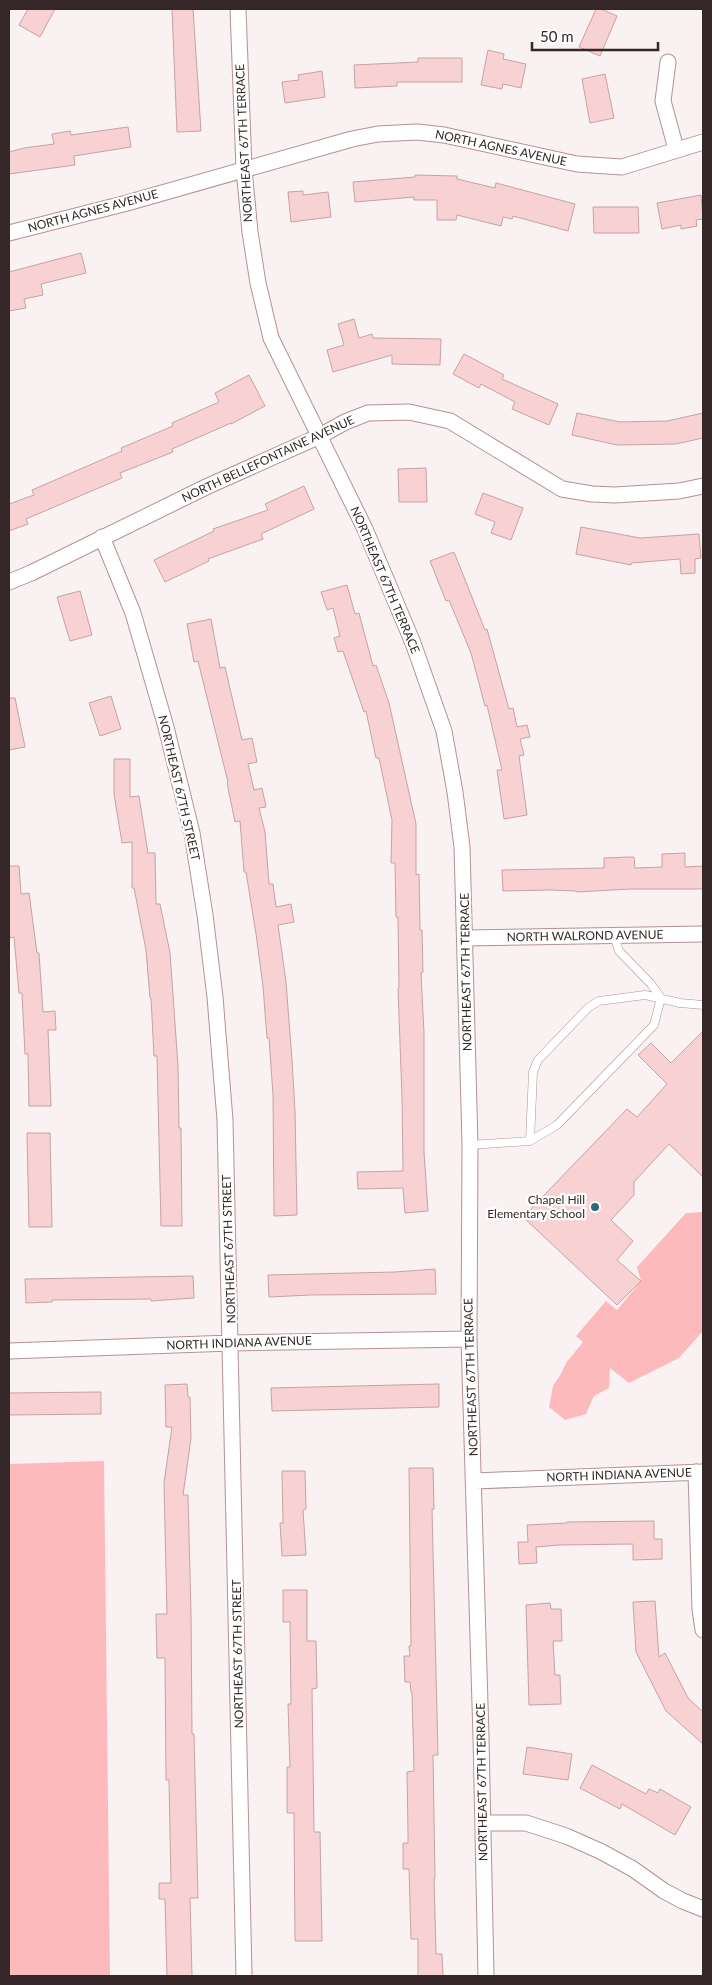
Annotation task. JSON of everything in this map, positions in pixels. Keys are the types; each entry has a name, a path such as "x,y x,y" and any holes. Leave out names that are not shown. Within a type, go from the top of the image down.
{"street":[{"name":"NORTHEAST 67TH TERRACE","path":"238,9 244,169 251,241 258,283 271,338 320,436 390,585 413,643 444,731 455,792 462,847 466,938 470,1145 469,1339 486,1976"},
{"path":"668,62 663,101 676,149"},
{"name":"NORTH AGNES AVENUE","path":"9,233 127,203 352,139 378,134 417,132 444,135 576,164 599,167 622,167 650,160 676,149 703,142"},
{"name":"NORTH BELLEFONTAINE AVENUE","path":"9,582 32,573 206,487 368,413 409,412 450,421 562,489 592,494 615,495 679,491 703,486"},
{"name":"NORTHEAST 67TH STREET","path":"102,537 133,613 166,726 192,833 212,969 223,1079 231,1343 244,1976"},
{"name":"NORTH WALROND AVENUE","path":"466,938 703,934"},
{"name":"NORTH INDIANA AVENUE","path":"9,1351 231,1343 469,1339"},
{"path":"700,1472 700,1609 703,1630"},
{"name":"NORTH INDIANA AVENUE","path":"474,1481 700,1472"},
{"path":"483,1823 526,1823 566,1836 600,1851 633,1869 664,1891 703,1909"}],"lane":[{"path":"614,936 619,952 651,984 661,998"},
{"path":"530,1141 533,1072 538,1060 589,1007 599,1000 645,995 680,1003 703,1004"},
{"path":"470,1145 530,1141 557,1124 654,1025 661,998"}],"shaded area":[{"path":"703,1212 703,1331 679,1358 629,1383 610,1368 609,1388 594,1396 586,1414 565,1420 549,1407 553,1386 566,1363 583,1342 576,1336 606,1301 617,1310 641,1281 637,1267 686,1213"},
{"path":"104,1461 110,1976 9,1976 9,1464"}],"building":[{"path":"28,9 55,9 40,37 19,25"},
{"path":"172,9 193,9 201,131 177,132"},
{"path":"596,9 601,9 617,16 600,56 579,47"},
{"path":"488,50 504,54 503,59 526,64 521,88 503,84 502,89 481,85"},
{"path":"418,58 462,58 462,82 397,82 397,86 355,88 354,65 418,62"},
{"path":"322,71 325,97 285,103 282,82 299,80 298,75"},
{"path":"605,74 614,118 590,123 582,79"},
{"path":"128,127 131,147 74,156 75,165 9,174 9,152 54,144 52,134 70,131 71,135"},
{"path":"415,175 457,176 457,179 495,188 496,183 575,204 568,231 513,216 512,219 503,217 501,226 457,215 456,220 437,220 437,200 414,200 414,197 355,202 353,182 415,177"},
{"path":"303,191 303,195 328,192 331,217 291,222 288,192"},
{"path":"701,195 703,219 696,220 697,226 681,229 681,225 662,229 657,203"},
{"path":"593,207 638,207 639,233 594,233"},
{"path":"81,253 86,273 41,284 43,295 24,299 26,308 9,311 9,272"},
{"path":"354,319 359,338 372,334 373,338 441,339 440,365 392,364 392,355 333,372 327,350 344,345 338,324"},
{"path":"464,354 504,375 502,379 558,404 549,425 512,409 515,402 481,384 479,388 453,374"},
{"path":"249,375 265,406 231,424 172,449 173,452 120,473 122,478 26,519 28,524 9,531 9,504 34,495 32,490 122,451 121,448 173,426 172,423 219,402 215,393"},
{"path":"577,413 620,422 667,421 703,413 703,438 676,444 617,445 572,435"},
{"path":"426,468 427,502 399,502 398,469"},
{"path":"304,486 314,509 261,534 263,539 208,559 209,561 165,582 154,560 214,531 213,529 268,510 265,504"},
{"path":"483,493 523,508 511,540 491,533 495,522 475,514"},
{"path":"581,527 640,538 699,534 701,558 695,559 695,573 681,574 680,559 631,563 631,565 576,554"},
{"path":"454,552 485,630 487,629 509,709 513,708 517,727 527,725 530,737 520,739 524,755 519,756 527,815 504,819 497,770 502,770 487,705 485,706 471,653 449,600 446,601 430,561"},
{"path":"347,585 355,614 359,613 373,666 376,665 389,703 416,824 416,875 419,874 420,930 422,930 424,1152 428,1211 405,1213 403,1188 358,1189 357,1172 403,1171 402,1097 398,988 398,917 396,917 395,863 391,863 392,820 379,758 376,758 366,711 364,712 343,651 338,652 334,638 340,636 333,608 327,610 321,592"},
{"path":"80,591 92,635 70,641 57,597"},
{"path":"211,619 220,668 225,667 242,740 252,738 257,762 248,764 254,790 262,788 266,807 259,808 265,832 269,884 273,884 276,907 291,904 294,922 278,925 286,982 292,1060 297,1215 274,1216 273,1095 269,1038 267,1038 256,934 246,872 244,872 240,821 235,822 228,782 198,661 194,662 187,624"},
{"path":"111,696 121,729 100,736 89,703"},
{"path":"9,698 15,698 25,747 9,750"},
{"path":"114,759 130,759 130,797 139,796 148,853 155,853 156,904 160,904 170,953 178,1066 179,1128 181,1128 182,1226 161,1226 157,1056 154,1056 146,950 134,888 132,888 132,842 122,843 114,794"},
{"path":"685,853 685,867 703,866 703,889 631,889 577,892 550,890 503,891 502,870 604,868 604,858 630,857 634,857 635,868 662,867 662,854"},
{"path":"9,866 19,866 21,894 29,893 37,953 39,953 43,1012 55,1011 56,1030 48,1030 51,1106 29,1106 28,1054 25,1054 22,993 19,993 14,937 10,938 9,926"},
{"path":"703,1031 703,1177 669,1144 634,1182 634,1195 611,1220 633,1241 617,1260 641,1281 617,1305 523,1217 627,1109 637,1117 667,1084 638,1055 651,1043 671,1063"},
{"path":"27,1133 50,1133 52,1227 29,1227"},
{"path":"435,1269 436,1294 269,1297 268,1275 395,1272"},
{"path":"193,1276 194,1298 151,1301 151,1299 52,1300 52,1302 26,1303 25,1279"},
{"path":"187,1384 188,1397 190,1397 191,1438 183,1495 188,1495 192,1734 194,1734 198,1898 190,1898 192,1976 167,1976 165,1899 159,1899 159,1883 171,1883 169,1780 166,1780 165,1658 157,1658 156,1614 167,1614 164,1483 172,1427 166,1427 165,1385"},
{"path":"439,1384 439,1407 272,1411 271,1388"},
{"path":"101,1392 101,1414 9,1415 9,1393"},
{"path":"409,1468 433,1468 434,1509 432,1509 438,1755 433,1755 434,1878 436,1954 442,1954 443,1976 418,1976 418,1939 411,1939 409,1869 403,1869 403,1843 408,1843 407,1772 414,1771 412,1692 410,1682 405,1682 404,1656 410,1656 409,1646 411,1646"},
{"path":"282,1471 305,1471 306,1509 303,1510 306,1555 282,1556 280,1523 283,1523"},
{"path":"654,1521 654,1539 662,1539 662,1559 633,1560 633,1544 559,1545 536,1547 537,1563 519,1564 518,1542 528,1542 527,1525 567,1522"},
{"path":"283,1590 307,1590 307,1641 316,1641 317,1688 312,1689 314,1832 320,1832 322,1941 295,1941 294,1813 287,1813 287,1767 290,1767 288,1704 291,1704 290,1622 283,1622"},
{"path":"655,1601 659,1657 665,1653 688,1698 703,1712 703,1744 666,1711 636,1652 633,1602"},
{"path":"550,1603 551,1609 561,1609 562,1641 553,1641 555,1675 560,1675 561,1704 529,1705 526,1605"},
{"path":"527,1747 572,1754 568,1780 523,1774"},
{"path":"592,1765 646,1794 649,1789 658,1793 660,1789 691,1807 675,1835 622,1804 620,1809 580,1788"}],"place":[{"name":"Chapel Hill Elementary School","path":"595,1207"}]}
